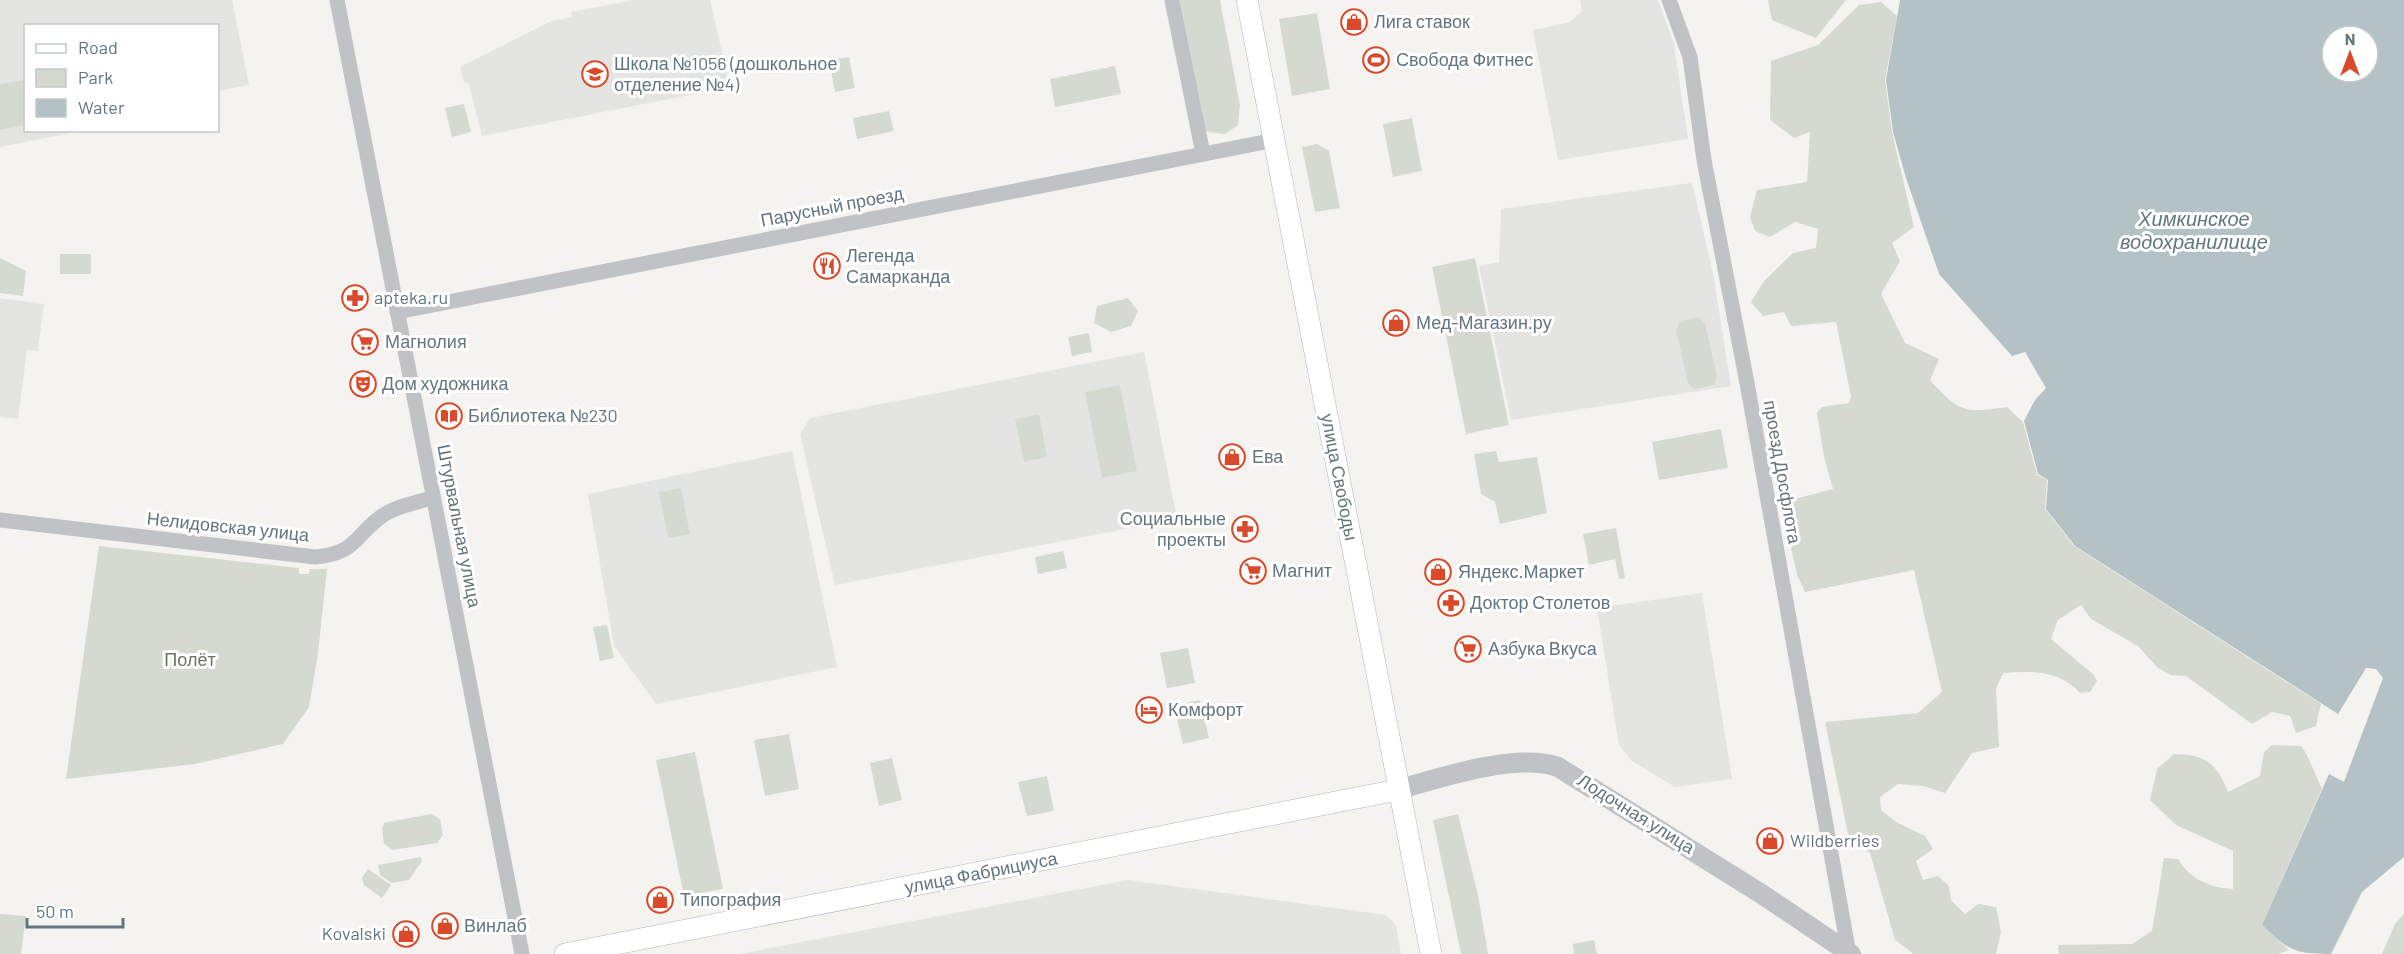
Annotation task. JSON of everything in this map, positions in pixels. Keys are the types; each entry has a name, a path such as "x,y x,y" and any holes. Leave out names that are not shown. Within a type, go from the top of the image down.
{"main road":[{"name":"улица Свободы","path":"1247,0 1397,790 1431,954"},
{"name":"улица Фабрициуса","path":"565,954 1397,790"}],"street":[{"name":"Штурвальная улица","path":"337,0 522,954"},
{"path":"1172,0 1203,154"},
{"name":"проезд Досфлота","path":"1670,0 1690,57 1704,160 1748,383 1849,954"},
{"name":"Парусный проезд","path":"398,312 1275,140"},
{"name":"Нелидовская улица","path":"0,520 315,557 335,555 344,551 382,516 434,497"},
{"name":"Лодочная улица","path":"1397,790 1455,774 1518,762 1533,761 1558,766 1750,886 1849,954"}],"shaded area":[{"path":"0,0 232,0 249,85 219,91 219,24 24,24 24,132 76,132 0,147"},
{"name":"Школа №1056 (дошкольное отделение №4)","path":"634,0 710,0 730,87 482,136 469,84 464,82 460,67 551,21 572,17 571,12"},
{"path":"1580,0 1658,0 1674,44 1688,139 1558,160 1533,30 1570,22 1582,11"},
{"path":"1692,183 1713,273 1731,386 1511,420 1479,266 1499,262 1501,209"},
{"path":"0,298 44,304 38,351 27,350 18,419 0,417"},
{"path":"1144,352 1177,519 835,585 800,434 810,418"},
{"path":"792,451 837,667 656,704 614,646 588,494"},
{"path":"1702,593 1732,779 1675,787 1632,761 1619,745 1597,608"},
{"path":"1128,880 1386,915 1396,925 1401,954 739,954"}],"green space":[{"path":"1180,0 1220,0 1240,105 1238,125 1225,134 1207,132 1205,128"},
{"path":"1768,0 1846,0 1816,38 1772,20"},
{"path":"1881,2 1897,16 1885,80 1892,132 1914,227 1892,243 1900,261 1881,294 1905,343 1939,359 1930,380 1956,405 1972,410 2007,407 2023,422 2037,475 2047,480 2045,509 2074,546 2321,704 2316,726 2296,733 2290,716 2272,712 2252,724 2186,676 2171,675 2158,668 2138,646 2091,619 2081,605 2058,620 2051,639 2093,674 2097,681 2090,692 2080,693 2064,680 2045,674 2003,673 1996,689 1999,747 1972,753 1945,793 1923,786 1898,784 1880,797 1881,810 1896,822 1925,836 1933,849 1916,861 1923,880 1938,876 1949,886 1951,900 1965,914 1978,904 1996,907 2001,932 1996,954 1914,954 1895,940 1870,853 1849,839 1825,722 1918,713 1942,692 1914,570 1805,592 1797,575 1785,520 1791,500 1833,489 1824,457 1817,413 1822,407 1849,403 1851,396 1836,322 1791,326 1784,312 1763,316 1751,302 1764,281 1793,253 1816,248 1818,229 1795,222 1770,237 1755,231 1750,217 1757,190 1807,182 1810,132 1794,138 1770,120 1771,61 1818,45 1859,5"},
{"path":"1317,13 1330,89 1292,96 1279,19"},
{"path":"849,57 855,88 835,92 829,60"},
{"path":"1115,66 1121,94 1055,107 1050,79"},
{"path":"24,80 24,125 0,130 0,84"},
{"path":"464,104 471,132 452,137 445,108"},
{"path":"889,111 894,131 857,139 853,118"},
{"path":"1412,118 1422,171 1393,177 1383,124"},
{"path":"1317,144 1329,151 1340,208 1315,212 1302,147"},
{"path":"60,254 91,254 91,274 60,274"},
{"path":"0,258 26,271 23,296 0,293"},
{"path":"1475,258 1509,425 1466,434 1432,267"},
{"path":"1128,298 1138,311 1131,326 1111,332 1094,323 1097,306"},
{"path":"1698,317 1705,323 1717,376 1714,385 1694,389 1688,383 1676,330 1680,321"},
{"path":"1089,333 1092,352 1072,356 1068,337"},
{"path":"1120,385 1137,471 1102,478 1085,392"},
{"path":"1039,414 1047,457 1024,462 1015,419"},
{"path":"1721,429 1728,468 1659,480 1652,442"},
{"path":"1496,451 1499,462 1537,457 1547,513 1500,524 1495,502 1481,494 1474,454"},
{"path":"681,488 690,534 668,538 659,492"},
{"path":"1616,528 1625,578 1619,579 1615,559 1589,565 1583,534"},
{"name":"Полёт","path":"99,546 299,568 299,574 309,574 310,569 327,569 318,654 309,707 283,744 195,764 66,779"},
{"path":"1063,551 1067,568 1038,574 1035,557"},
{"path":"607,625 614,658 600,661 593,627"},
{"path":"1188,648 1195,683 1167,688 1160,653"},
{"path":"1200,700 1209,738 1183,744 1174,706"},
{"path":"789,734 799,789 765,796 754,740"},
{"path":"2272,745 2301,746 2322,788 2262,925 2289,950 2278,954 2059,954 2058,945 2132,944 2152,931 2164,858 2178,859 2188,872 2201,881 2217,887 2233,889 2233,851 2176,825 2150,800 2157,769 2174,754 2201,758 2214,767 2228,792 2260,776 2264,752"},
{"path":"695,752 723,889 684,896 656,760"},
{"path":"892,758 902,800 879,806 870,763"},
{"path":"1047,776 1054,811 1027,816 1018,782"},
{"path":"431,814 440,819 443,835 437,843 393,850 384,844 382,828 384,823"},
{"path":"1458,814 1478,895 1488,954 1461,954 1433,820"},
{"path":"421,857 422,861 409,880 392,883 380,875 378,865"},
{"path":"368,869 391,885 382,898 364,885 362,878"},
{"path":"0,914 26,916 21,954 0,954"},
{"path":"2404,914 2404,954 2382,954 2395,924"},
{"path":"1594,940 1597,954 1574,954 1573,944"}],"water":[{"name":"Химкинское водохранилище","path":"1900,0 2404,0 2404,857 2362,892 2331,954 2308,953 2292,949 2262,925 2329,774 2344,782 2383,678 2376,669 2366,668 2338,714 2075,546 2046,509 2048,480 2038,474 2024,421 2035,400 2046,388 2025,352 2012,356 1939,274 1906,178 1893,132 1886,80"}],"place":[{"name":"Лига ставок","path":"1354,22"},
{"name":"Свобода Фитнес","path":"1376,60"},
{"name":"Школа №1056 (дошкольное отделение №4)","path":"595,74"},
{"name":"Легенда Самарканда","path":"827,266"},
{"name":"apteka.ru","path":"355,298"},
{"name":"Мед-Магазин.ру","path":"1396,323"},
{"name":"Магнолия","path":"365,342"},
{"name":"Дом художника","path":"363,384"},
{"name":"Библиотека №230","path":"449,416"},
{"name":"Ева","path":"1232,457"},
{"name":"Социальные проекты","path":"1245,529"},
{"name":"Магнит","path":"1253,571"},
{"name":"Яндекс.Маркет","path":"1438,572"},
{"name":"Доктор Столетов","path":"1451,603"},
{"name":"Азбука Вкуса","path":"1468,649"},
{"name":"Комфорт","path":"1149,710"},
{"name":"Wildberries","path":"1770,841"},
{"name":"Типография","path":"660,900"},
{"name":"Винлаб","path":"445,926"},
{"name":"Kovalski","path":"406,934"}]}
